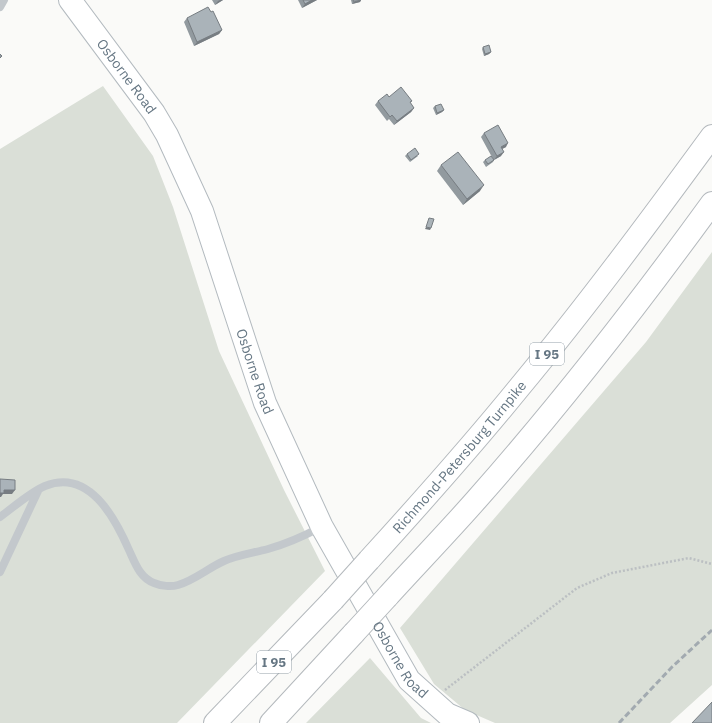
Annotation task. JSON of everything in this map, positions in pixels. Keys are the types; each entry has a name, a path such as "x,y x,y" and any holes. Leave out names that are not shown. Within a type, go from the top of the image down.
{"main road":[{"name":"Osborne Road","path":"70,0 154,113 168,135 202,211 265,403 322,527 409,680 440,711 468,723"},
{"name":"Richmond-Petersburg Turnpike","path":"215,723 333,600 436,486 523,384 641,232 712,136"},
{"name":"I 95","path":"271,723 477,499 535,431 615,332 712,203"}],"lane":[{"path":"0,7 4,0"},
{"path":"0,517 46,486 66,483 78,486 92,493 103,502 110,512 137,568 144,577 153,583 162,586 188,582 223,561 245,553 268,549 296,540 322,527"},
{"path":"0,572 38,490"}],"path":[{"path":"440,711 577,588 612,573 689,558 712,564"}],"shaded area":[{"path":"103,86 153,156 173,207 219,351 284,490 325,571 177,723 0,723 0,149"},
{"path":"712,252 712,685 670,723 495,723 465,710 434,684 400,628 646,342"},
{"path":"370,658 421,718 431,723 306,723"}],"building":[{"path":"303,0 312,0 305,4"},
{"path":"208,7 211,12 213,11 222,30 197,42 187,18"},
{"path":"489,45 491,52 485,54 483,47"},
{"path":"401,87 412,101 410,102 414,108 397,121 392,115 390,117 378,101 387,94 389,97"},
{"path":"441,104 444,110 437,113 435,106"},
{"path":"498,125 508,143 501,147 504,152 497,156 484,133"},
{"path":"415,148 419,154 411,160 407,154"},
{"path":"458,152 484,185 467,199 441,165"},
{"path":"491,156 494,160 488,164 485,160"},
{"path":"429,218 434,219 431,228 426,227"},
{"path":"0,479 15,480 15,490 4,490 4,493 0,493"},
{"path":"712,702 712,723 692,723"}],"railway":[{"path":"619,723 672,667 712,630"}]}
